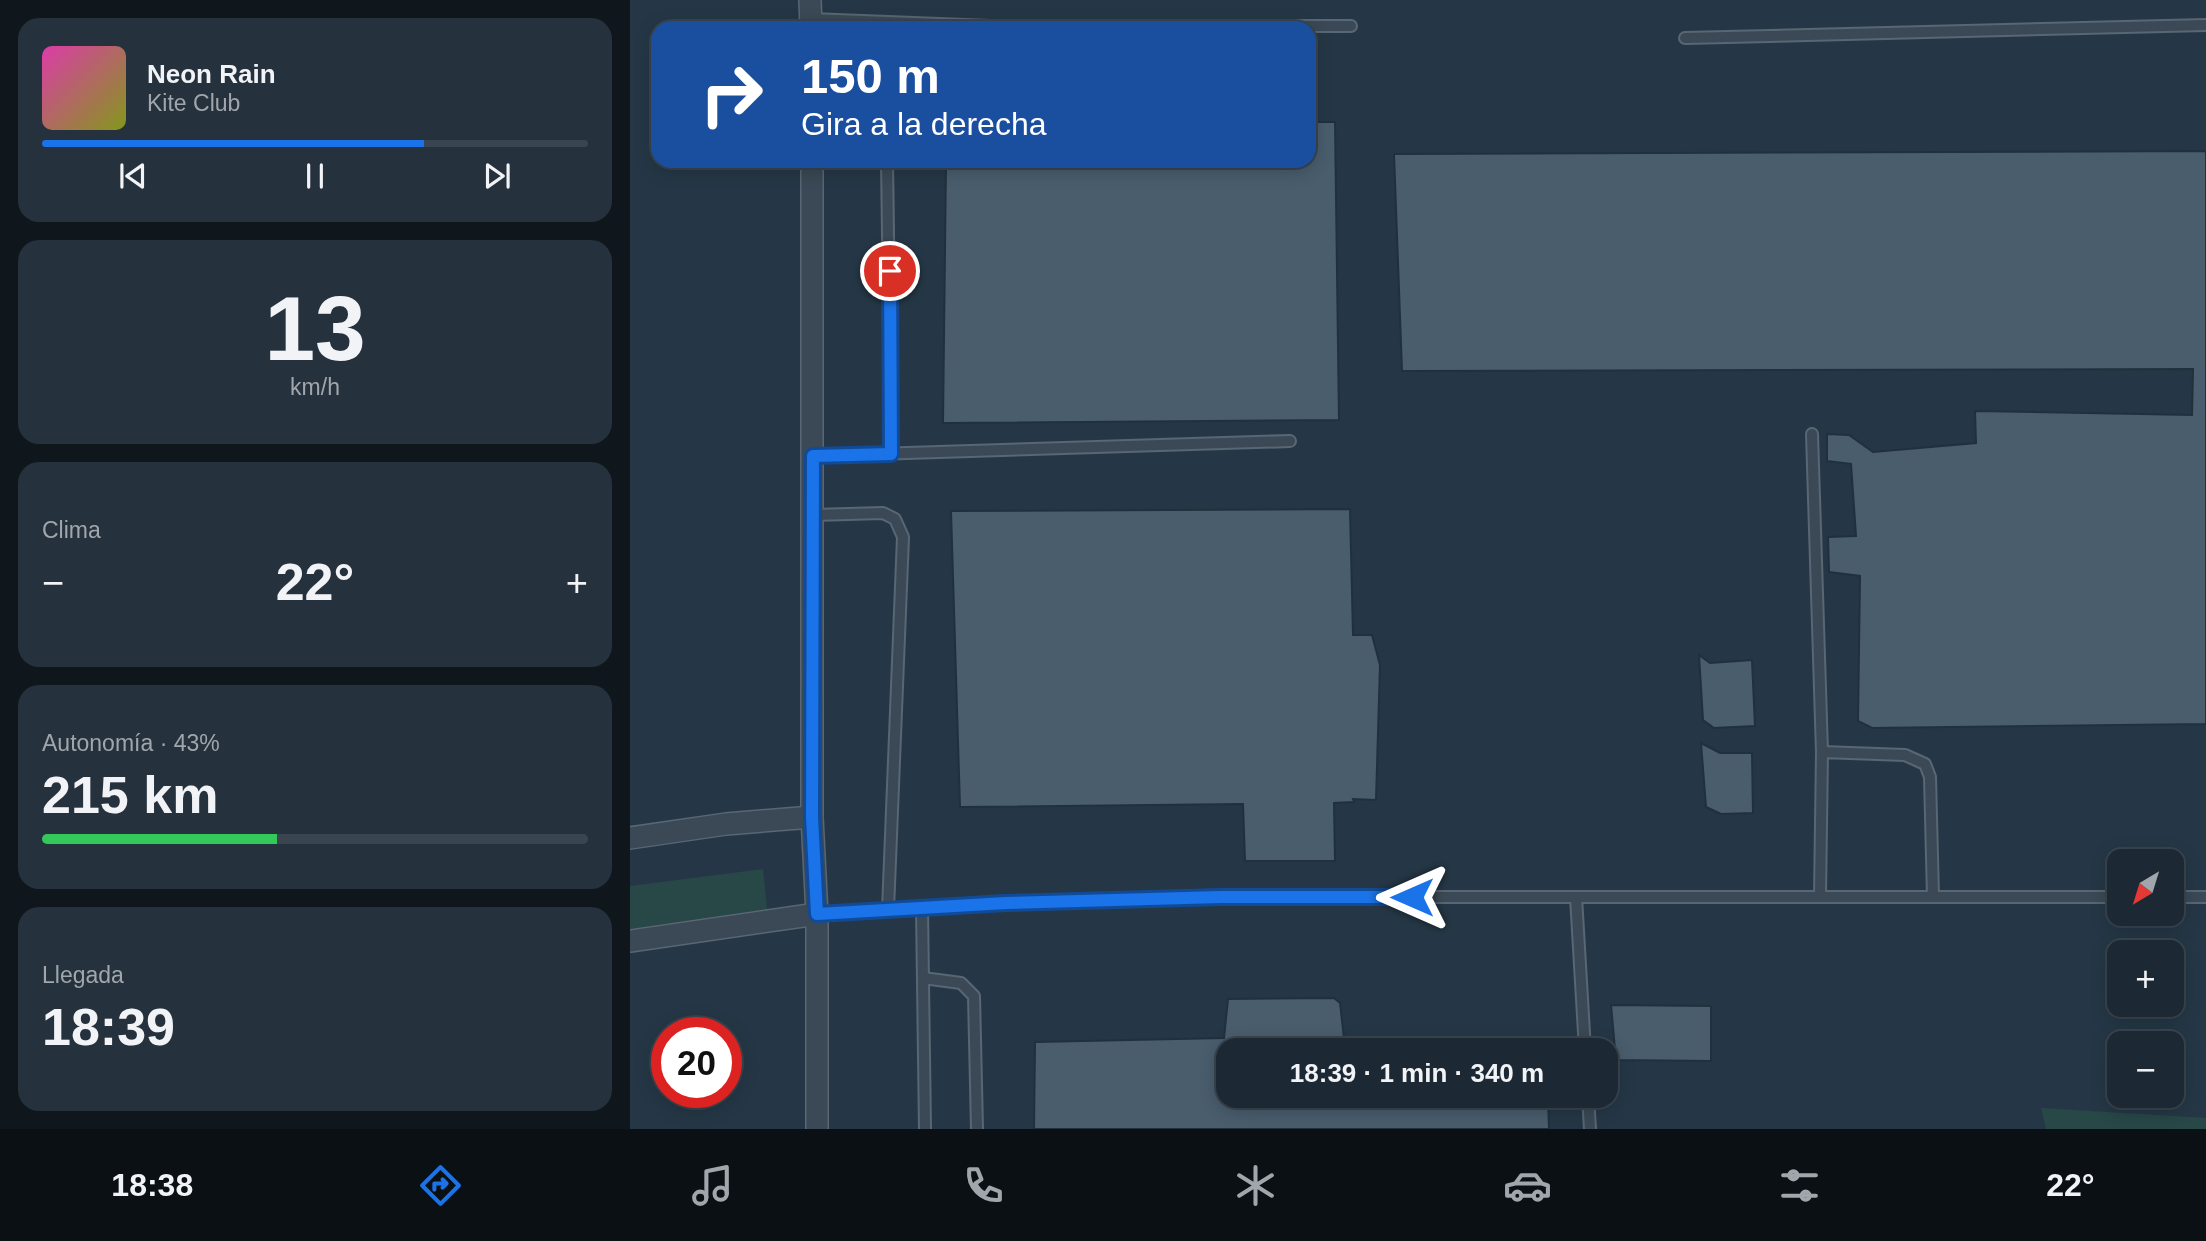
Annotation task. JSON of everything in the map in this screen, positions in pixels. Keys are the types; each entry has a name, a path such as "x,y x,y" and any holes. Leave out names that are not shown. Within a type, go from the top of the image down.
{"street":[{"path":"812,168 812,817 817,914 817,1129"},
{"path":"630,838 726,824 812,817"},
{"path":"630,941 817,914"}],"lane":[{"path":"810,16 841,21"},
{"path":"1685,38 2206,25"},
{"path":"1316,26 1351,26"},
{"path":"887,168 891,454"},
{"path":"1812,434 1822,752 1820,897"},
{"path":"813,456 1290,441"},
{"path":"813,515 883,513 895,519 903,537 888,910"},
{"path":"1822,752 1905,755 1925,764 1930,777 1933,897"},
{"path":"817,914 1221,897 2107,897"},
{"path":"1576,897 1584,1038"},
{"path":"2184,897 2206,897"},
{"path":"922,908 925,1129"},
{"path":"923,978 961,983 974,996 977,1129"},
{"path":"1589,1108 1590,1129"}],"green space":[{"path":"763,869 767,909 630,929 630,886"},
{"path":"2041,1108 2206,1118 2206,1129 2046,1129"}],"building":[{"path":"1316,122 1335,122 1339,420 943,423 946,168 1316,168"},
{"path":"2206,151 2206,724 1872,728 1858,721 1860,576 1829,572 1828,537 1856,536 1851,464 1827,461 1827,434 1849,435 1873,452 1976,443 1975,411 2192,415 2193,369 1402,371 1394,154"},
{"path":"1350,509 1353,635 1372,635 1380,665 1376,800 1353,799 1354,802 1334,803 1335,861 1245,861 1243,804 960,807 951,511"},
{"path":"1699,655 1710,663 1752,660 1755,726 1714,728 1703,720"},
{"path":"1701,743 1720,753 1752,753 1753,813 1721,814 1706,807"},
{"path":"1334,998 1340,1003 1344,1038 1224,1038 1228,999"},
{"path":"1611,1005 1711,1006 1711,1061 1618,1060 1618,1038 1614,1038"},
{"path":"1216,1038 1216,1108 1548,1108 1549,1129 1034,1129 1035,1042"}],"route":[{"path":"890,271 891,454 813,456 812,817 817,914 1006,903 1221,897 1412,897"}]}
